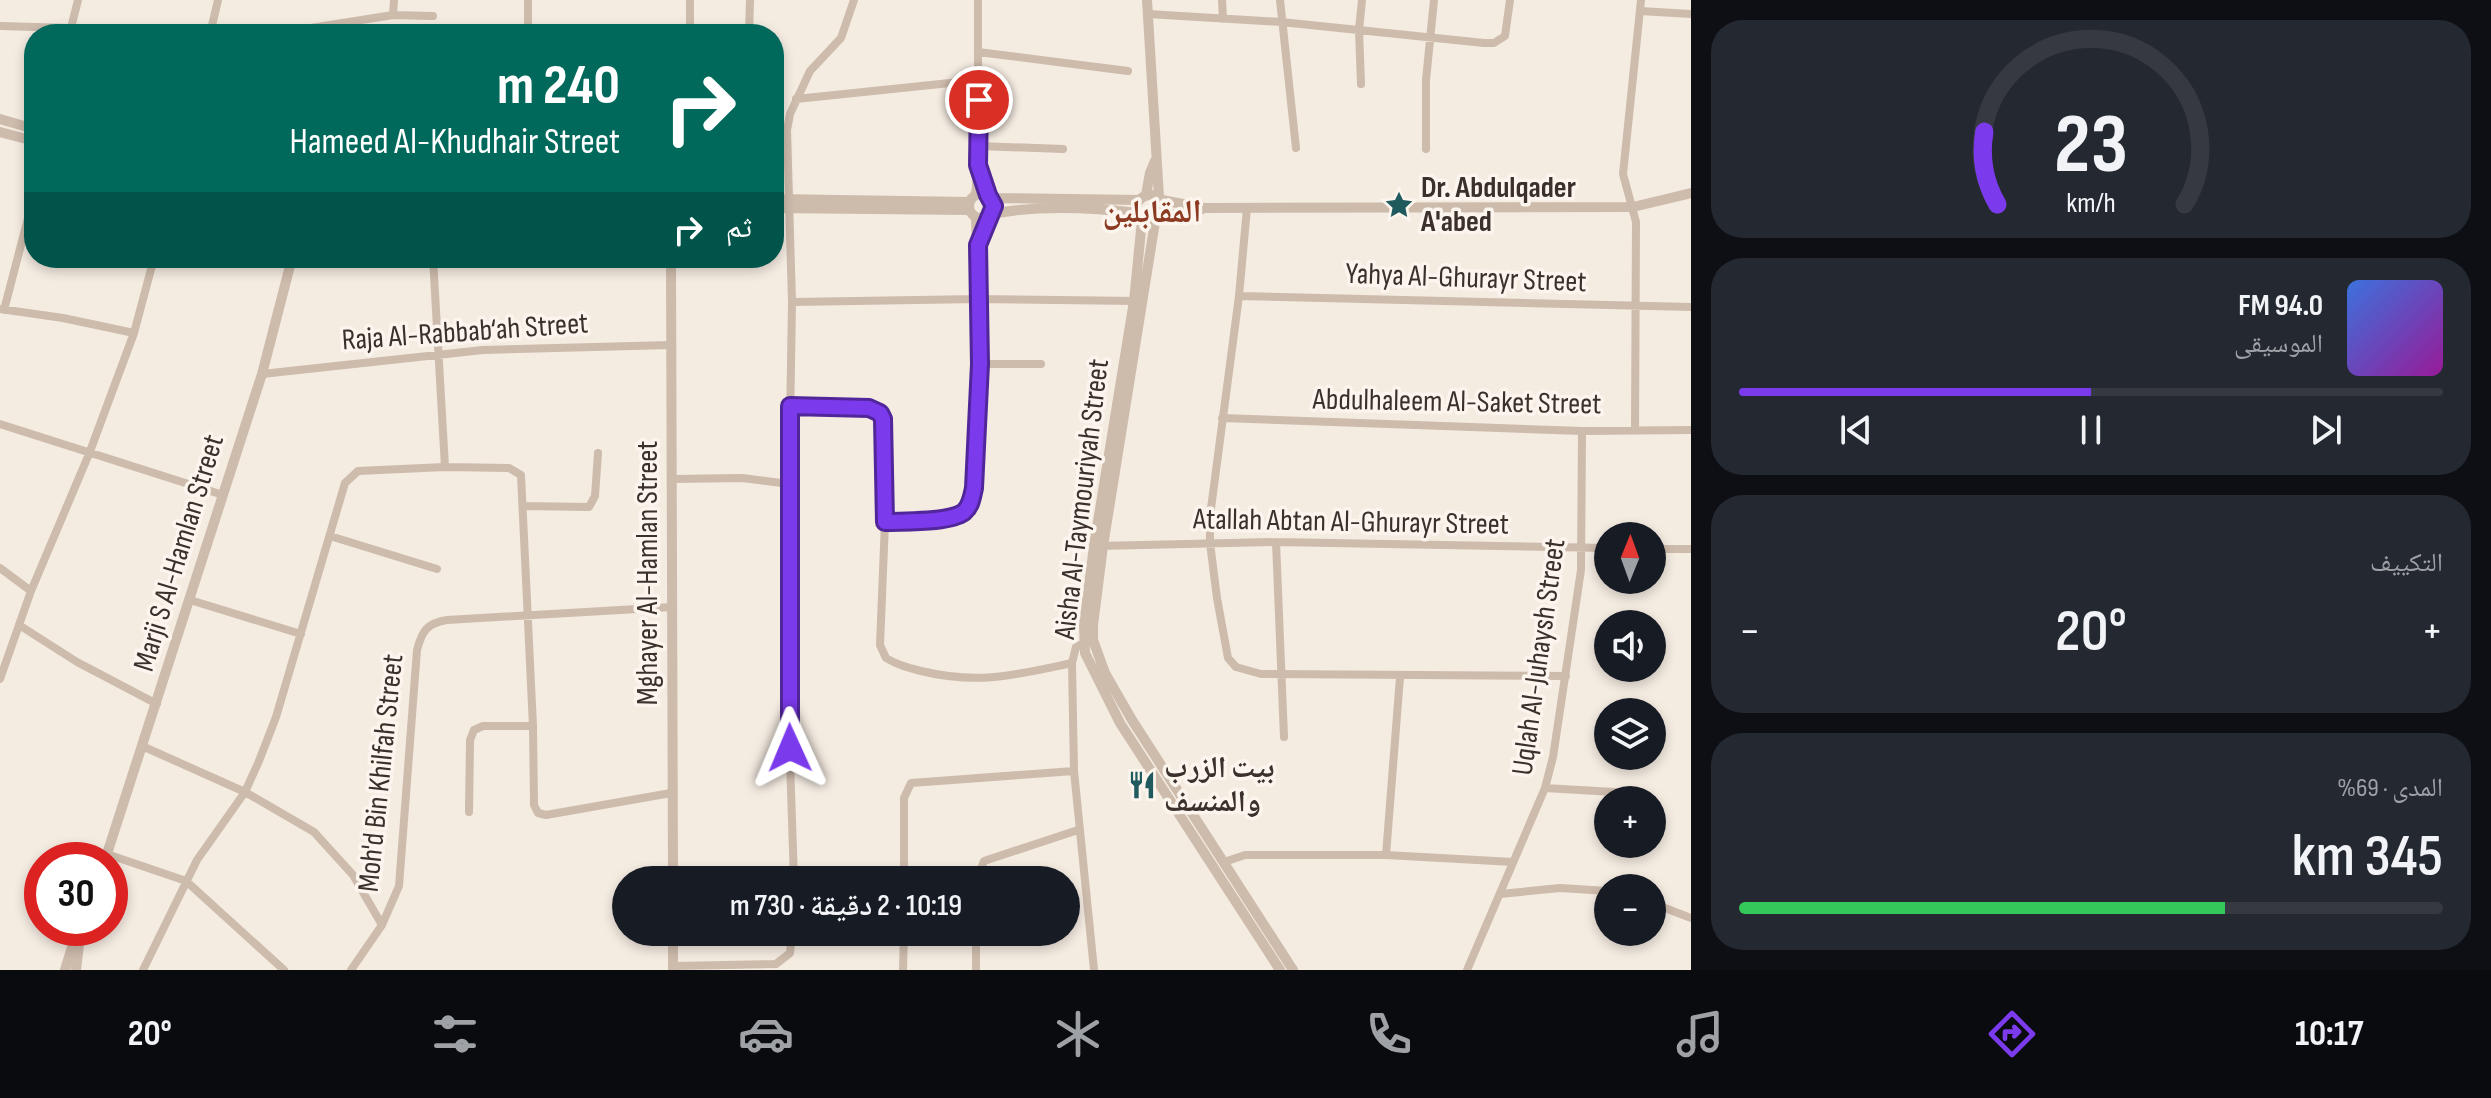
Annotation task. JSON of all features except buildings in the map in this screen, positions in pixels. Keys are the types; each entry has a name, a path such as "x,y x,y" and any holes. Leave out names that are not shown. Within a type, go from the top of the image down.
{"street":[{"path":"72,24 78,0"},
{"path":"212,24 218,0"},
{"path":"393,15 394,0"},
{"path":"528,0 528,24"},
{"path":"690,0 690,24"},
{"path":"749,24 750,0"},
{"path":"794,866 789,731 792,302 787,130 796,99 810,71 841,38 854,0"},
{"path":"885,522 946,518 960,514 970,503 974,488 980,364 978,245 972,206 978,165 978,0"},
{"path":"1147,0 1155,161 1160,199"},
{"path":"1222,0 1223,19"},
{"path":"1280,0 1296,148"},
{"path":"1361,84 1359,30 1362,0"},
{"path":"1426,149 1426,80 1434,0"},
{"path":"1148,14 1281,22 1484,43 1500,40 1508,29 1510,0"},
{"path":"1635,429 1636,236 1633,207 1625,189 1624,150 1641,0"},
{"path":"1640,11 1691,14"},
{"path":"336,24 393,15 433,16"},
{"path":"0,26 24,27"},
{"path":"978,52 1128,71"},
{"path":"796,99 979,80"},
{"path":"0,119 24,126"},
{"path":"0,132 24,138"},
{"path":"978,146 1063,149"},
{"path":"1142,198 1155,161"},
{"path":"978,165 994,206 978,245"},
{"path":"784,202 919,208 972,206 989,196 1160,199 1204,208 1633,207 1691,193"},
{"name":"Aisha Al-Taymouriyah Street","path":"1138,301 1142,198"},
{"name":"Aisha Al-Taymouriyah Street","path":"1160,199 1164,208 1158,219 1138,301 1098,546 1088,661 1120,723 1280,970"},
{"path":"784,206 790,204"},
{"path":"972,206 989,215 1036,209 1082,208 1158,219 1204,208"},
{"path":"1247,208 1239,296 1210,516 1210,543 1228,658 1236,667 1248,672 1280,675 1566,676"},
{"path":"24,231 2,310 92,323 134,333"},
{"path":"0,679 31,591 89,454 134,333 151,268"},
{"name":"Marji S Al-Hamlan Street","path":"111,842 262,374 289,268"},
{"path":"433,268 445,467"},
{"name":"Mghayer Al-Hamlan Street","path":"672,268 673,866"},
{"name":"Yahya Al-Ghurayr Street","path":"1239,296 1691,307"},
{"path":"792,302 979,299 1138,301"},
{"name":"Raja Al-Rabbab‘ah Street","path":"262,374 437,354 548,347 671,345"},
{"path":"980,364 1041,364"},
{"path":"790,406 869,408 880,413 883,419 885,522 880,645 886,658 947,677 994,679 1072,663"},
{"name":"Abdulhaleem Al-Saket Street","path":"1222,418 1582,431 1691,430"},
{"path":"0,424 223,495"},
{"name":"Uqlah Al-Juhaysh Street","path":"1467,970 1545,788 1553,757 1581,570 1582,431"},
{"path":"524,506 589,507 595,496 598,453"},
{"path":"143,970 197,860 245,792 276,717 345,483 352,474 365,469 445,467 513,470 523,478 534,805 538,813 546,815 671,793"},
{"path":"673,479 742,478 789,484"},
{"path":"330,536 437,569"},
{"path":"1276,542 1284,737"},
{"name":"Atallah Abtan Al-Ghurayr Street","path":"1098,546 1276,542 1594,549"},
{"path":"1666,549 1691,549"},
{"path":"0,568 31,591"},
{"path":"190,600 301,634"},
{"name":"Moh'd Bin Khilfah Street","path":"351,970 382,925 399,886 417,650 426,627 434,622 672,607"},
{"path":"19,625 77,662 157,704"},
{"path":"1088,641 1076,647 1072,663 1078,830 1094,970"},
{"name":"Aisha Al-Taymouriyah Street","path":"1088,641 1132,720 1293,970"},
{"path":"1386,855 1400,677"},
{"path":"469,812 470,740 474,730 483,726 533,726"},
{"path":"142,746 245,792 303,824 321,838 353,875 382,925"},
{"path":"904,866 904,798 911,783 1074,771"},
{"path":"1545,788 1594,791"},
{"path":"982,866 984,861 1078,830"},
{"path":"1224,862 1245,855 1386,855 1513,862"},
{"path":"128,864 186,881 284,970"},
{"path":"1500,894 1560,888 1594,890"},
{"path":"1666,908 1691,918"},
{"path":"65,970 73,946"},
{"path":"76,970 79,946"},
{"path":"673,946 673,968 776,964 790,953 791,946"},
{"path":"903,970 904,946"},
{"path":"976,946 976,970"}],"place":[{"name":"Dr. Abdulqader A'abed","path":"1399,205"},
{"name":"بيت الزرب والمنسف","path":"1142,785"}],"district":[{"name":"المقابلين","path":"1152,212"}],"route":[{"path":"790,748 790,406 869,408 880,413 883,419 885,522 946,518 960,514 970,503 974,488 980,364 978,245 994,206 978,165 979,100"}]}
